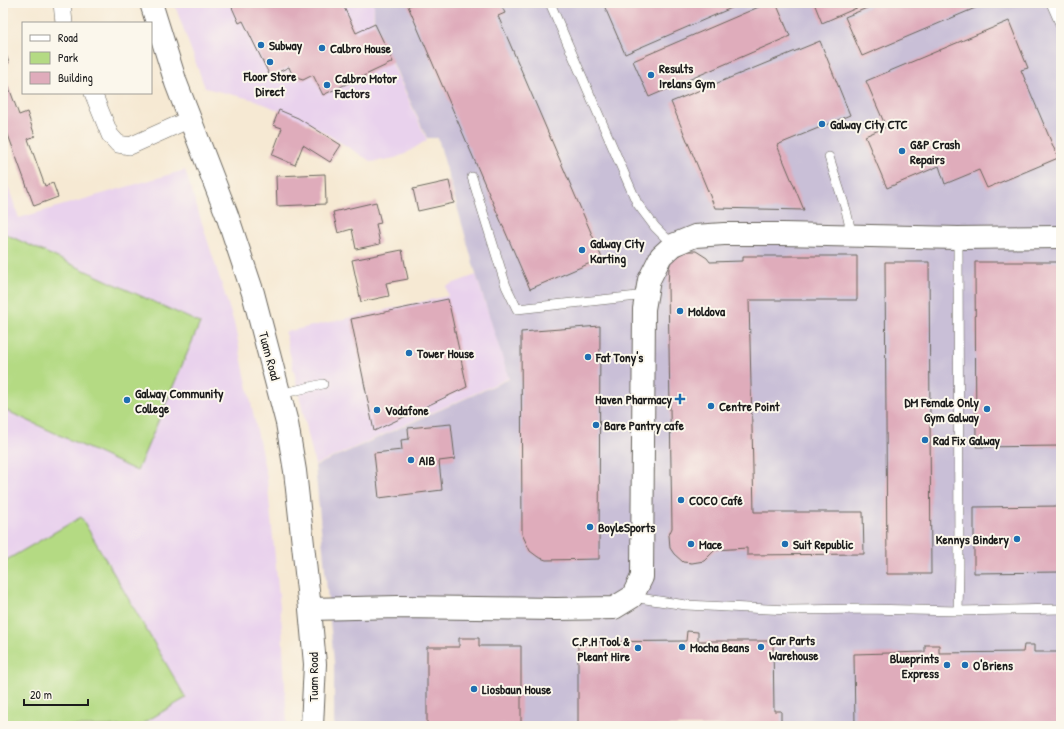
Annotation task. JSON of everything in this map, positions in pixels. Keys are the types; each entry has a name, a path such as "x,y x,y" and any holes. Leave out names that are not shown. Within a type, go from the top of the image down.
{"street":[{"path":"62,3 64,22"},
{"name":"Tuam Road","path":"151,3 176,83 227,215 253,292 287,423 295,471 315,664 312,726"},
{"path":"93,94 110,135 118,144 130,146 190,119"},
{"path":"310,609 399,607 556,609 614,608 632,597 642,578 644,324 646,295 649,280 661,256 673,245 695,236 724,234 958,238 1061,237"}],"lane":[{"path":"550,3 637,203 655,227 673,245"},
{"path":"1051,3 1061,26"},
{"path":"830,157 852,236"},
{"path":"472,178 506,286 517,309 646,295"},
{"path":"958,238 958,611"},
{"path":"280,394 323,384"},
{"path":"632,597 686,605 789,610 866,609 958,611 1061,609"}],"shaded area":[{"path":"174,3 374,3 373,22 427,140 405,154 395,158 372,162 312,125 255,100 205,88"},
{"path":"374,3 1061,3 1061,726 334,726 334,662 315,466 509,379 476,274 438,138 427,138 374,22"},
{"name":"Galway Community College","path":"185,170 234,323 267,478 282,627 287,726 3,726 3,172 19,218"},
{"path":"476,275 509,378 315,465 285,332 448,296 446,286"}],"green space":[{"path":"3,233 200,323 137,471 3,409"},
{"path":"81,517 186,698 138,726 3,726 3,562"}],"building":[{"name":"Calbro House","path":"230,3 342,3 356,33 375,24 393,62 323,95 313,75 303,80 293,77 289,67 270,76 243,21 239,23"},
{"path":"416,3 492,3 493,5 500,3 505,13 498,16 602,258 530,289 408,6"},
{"path":"603,3 743,3 625,54"},
{"path":"768,3 776,3 790,36 649,97 633,61"},
{"path":"814,3 868,3 822,23"},
{"path":"879,3 987,3 862,56 845,17"},
{"path":"1009,21 1028,68 1021,70 1058,158 987,188 979,170 945,184 939,166 887,188 865,136 886,127 866,81"},
{"path":"820,41 850,115 777,145 804,210 715,208 671,102"},
{"path":"3,46 9,63 3,65"},
{"path":"3,71 19,115 27,112 35,136 28,139 45,186 53,183 58,197 34,206 3,121"},
{"path":"279,110 298,118 341,145 330,162 303,145 295,165 272,155 282,128 273,125"},
{"path":"325,174 326,204 277,206 276,176"},
{"path":"449,181 454,203 418,211 413,189"},
{"path":"376,202 381,223 376,224 380,244 356,249 352,229 338,233 333,212"},
{"path":"402,250 408,279 386,283 389,296 361,302 352,260"},
{"name":"Centre Point","path":"686,251 696,251 707,258 710,262 743,261 743,256 857,256 857,300 749,300 754,512 863,512 864,554 747,555 747,548 715,550 704,561 692,563 683,562 670,548 669,535 672,528 668,286 671,261"},
{"path":"885,262 929,262 931,574 887,574"},
{"path":"975,262 1061,262 1061,446 976,447"},
{"name":"Tower House","path":"448,299 467,387 374,431 351,319"},
{"path":"600,326 599,559 546,560 538,557 530,551 522,534 521,332"},
{"name":"AIB","path":"451,424 455,459 439,461 442,490 379,498 374,453 402,450 401,440 409,439 408,428"},
{"name":"Kennys Bindery","path":"1061,506 1061,572 974,573 974,507"},
{"path":"687,631 698,632 698,641 773,641 774,711 781,711 781,724 773,724 773,726 578,726 578,642 686,641"},
{"name":"Liosbaun House","path":"459,638 479,638 479,646 521,646 521,726 427,726 427,647 459,647"},
{"path":"925,645 939,645 939,653 1023,652 1024,645 1034,645 1034,652 1061,652 1061,726 855,726 854,654 925,652"}],"place":[{"name":"Subway","path":"261,45"},
{"name":"Calbro House","path":"322,48"},
{"name":"Floor Store Direct","path":"270,62"},
{"name":"Results Irelans Gym","path":"651,75"},
{"name":"Calbro Motor Factors","path":"327,85"},
{"name":"Galway City CTC","path":"822,124"},
{"name":"G&P Crash Repairs","path":"902,151"},
{"name":"Galway City Karting","path":"582,250"},
{"name":"Moldova","path":"680,311"},
{"name":"Tower House","path":"409,353"},
{"name":"Fat Tony's","path":"588,357"},
{"name":"Haven Pharmacy","path":"680,399"},
{"name":"Galway Community College","path":"127,400"},
{"name":"Centre Point","path":"711,406"},
{"name":"DM Female Only Gym Galway","path":"987,409"},
{"name":"Vodafone","path":"377,410"},
{"name":"Bare Pantry cafe","path":"596,425"},
{"name":"Rad Fix Galway","path":"925,440"},
{"name":"AIB","path":"411,460"},
{"name":"COCO Café","path":"681,500"},
{"name":"BoyleSports","path":"590,527"},
{"name":"Kennys Bindery","path":"1017,539"},
{"name":"Mace","path":"691,544"},
{"name":"Suit Republic","path":"785,544"},
{"name":"Mocha Beans","path":"682,647"},
{"name":"Car Parts Warehouse","path":"761,647"},
{"name":"C.P.H Tool & Pleant Hire","path":"638,648"},
{"name":"Blueprints Express","path":"947,665"},
{"name":"O'Briens","path":"965,665"},
{"name":"Liosbaun House","path":"474,689"}]}
